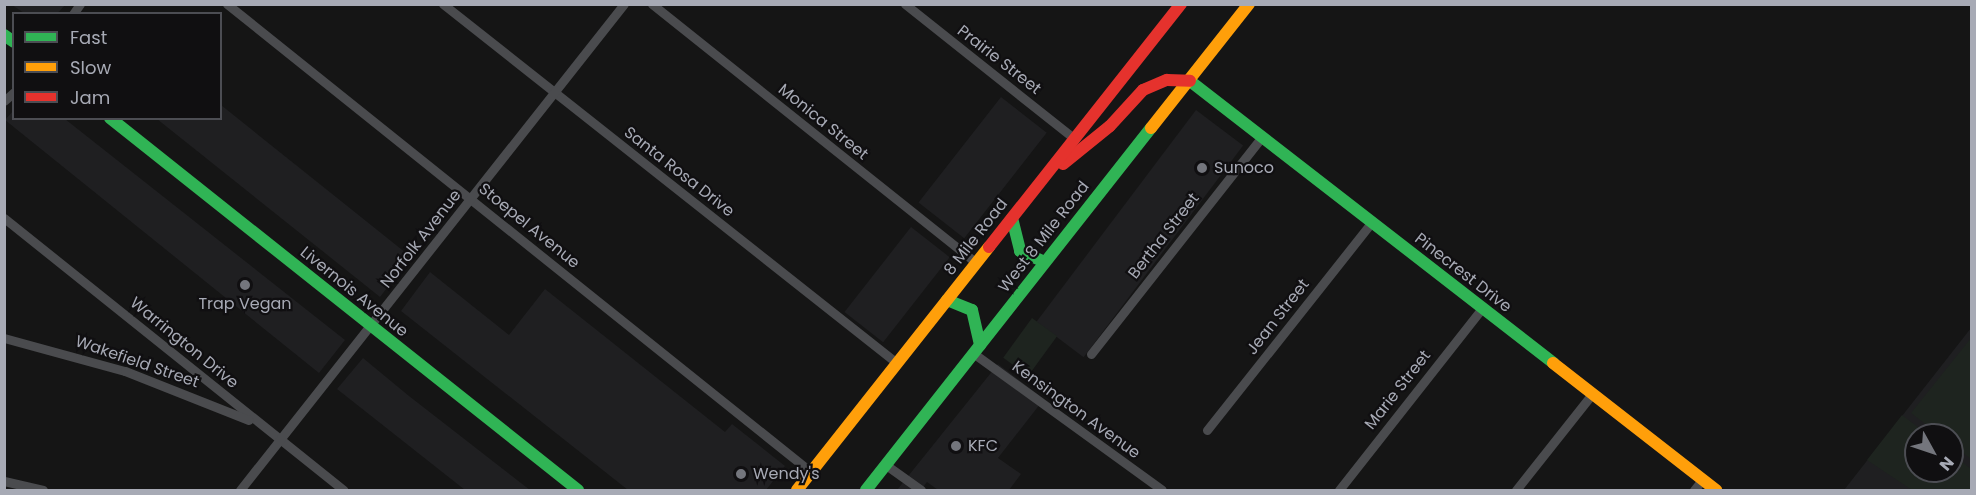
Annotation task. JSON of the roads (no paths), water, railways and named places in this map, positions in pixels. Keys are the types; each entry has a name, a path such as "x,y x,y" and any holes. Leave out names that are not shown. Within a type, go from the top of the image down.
{"main road":[{"name":"8 Mile Road","path":"797,490 1181,4"},
{"name":"West 8 Mile Road","path":"866,490 1249,4"},
{"path":"1042,181 1110,126 1143,90 1167,80 1190,81"},
{"name":"Pinecrest Drive","path":"1190,81 1716,490"},
{"name":"Livernois Avenue","path":"113,120 578,490"},
{"path":"1012,218 1020,250 1045,262"},
{"path":"947,300 972,310 977,349"}],"street":[{"name":"Stoepel Avenue","path":"227,4 811,472"},
{"name":"Santa Rosa Drive","path":"443,4 897,363"},
{"name":"Norfolk Avenue","path":"240,490 372,327 624,4"},
{"name":"Monica Street","path":"652,4 976,263"},
{"name":"Prairie Street","path":"905,4 1075,139"},
{"name":"Bertha Street","path":"1090,354 1262,137"},
{"name":"Warrington Drive","path":"4,218 279,441 344,490"},
{"name":"Jean Street","path":"1207,430 1372,222"},
{"name":"Marie Street","path":"1339,490 1482,308"},
{"name":"Wakefield Street","path":"4,338 125,371 257,423"},
{"name":"Kensington Avenue","path":"977,349 1162,490"},
{"path":"1516,490 1592,394"},
{"path":"886,465 921,490"},
{"path":"1694,490 1702,480"},
{"path":"4,481 43,490"}],"place":[{"name":"Sunoco","path":"1202,168"},
{"name":"Trap Vegan","path":"245,285"},
{"name":"KFC","path":"956,446"},
{"name":"Wendy's","path":"741,474"}]}
